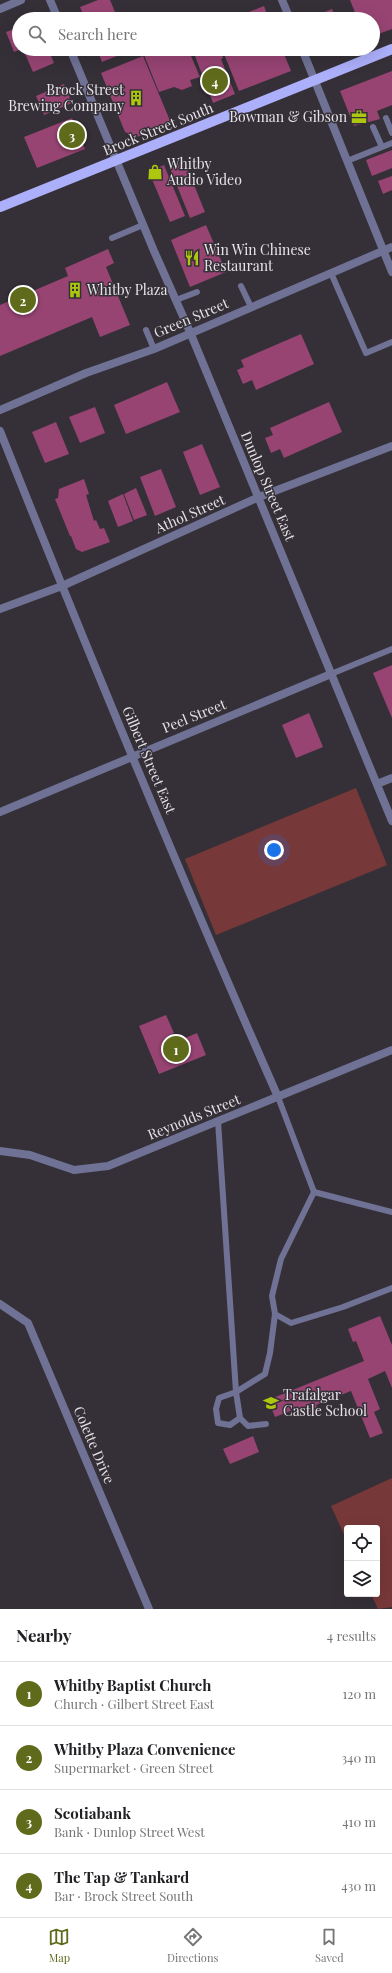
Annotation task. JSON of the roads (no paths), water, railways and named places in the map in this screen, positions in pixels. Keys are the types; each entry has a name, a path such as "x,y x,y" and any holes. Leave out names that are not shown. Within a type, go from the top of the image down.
{"main road":[{"name":"Brock Street South","path":"380,54 392,49"},
{"name":"Brock Street South","path":"0,207 375,56"}],"street":[{"path":"0,9 21,0"},
{"path":"50,0 55,12"},
{"path":"282,0 287,12"},
{"name":"Dunlop Street East","path":"73,56 259,497 392,821"},
{"path":"305,56 392,272"},
{"name":"Green Street","path":"0,410 86,373 154,348 392,248"},
{"name":"Gilbert Street East","path":"0,431 62,586 217,957 278,1096"},
{"name":"Athol Street","path":"0,609 62,586 259,497 392,446"},
{"name":"Peel Street","path":"0,812 331,674"},
{"path":"377,784 392,778"},
{"name":"Reynolds Street","path":"0,1151 30,1155 74,1170 108,1166 392,1050"},
{"name":"Colette Drive","path":"0,1304 28,1323 148,1609"}],"lane":[{"path":"386,118 392,133"},
{"path":"374,127 382,147"},
{"path":"348,161 392,143"},
{"path":"112,238 143,225"},
{"path":"331,273 366,353 392,342"},
{"path":"242,286 250,307"},
{"path":"176,300 197,292"},
{"path":"146,330 154,348"},
{"path":"331,674 392,648"},
{"path":"240,1418 230,1425 218,1423 216,1409 219,1398 236,1392 265,1374 270,1353 275,1314 272,1296 281,1259 314,1192 278,1096"},
{"path":"218,1121 236,1392 240,1418 248,1426 266,1424"},
{"path":"314,1192 392,1212"},
{"path":"275,1314 291,1323 343,1307 392,1288"}],"place":[{"name":"The Tap & Tankard","path":"215,81"},
{"name":"Brock Street Brewing Company","path":"136,98"},
{"name":"Bowman & Gibson","path":"359,117"},
{"name":"Scotiabank","path":"72,135"},
{"name":"Whitby Audio Video","path":"155,172"},
{"name":"Win Win Chinese Restaurant","path":"192,258"},
{"name":"Whitby Plaza","path":"75,290"},
{"name":"Whitby Plaza Convenience","path":"23,300"},
{"name":"Whitby Baptist Church","path":"176,1049"},
{"name":"Trafalgar Castle School","path":"271,1403"}]}
